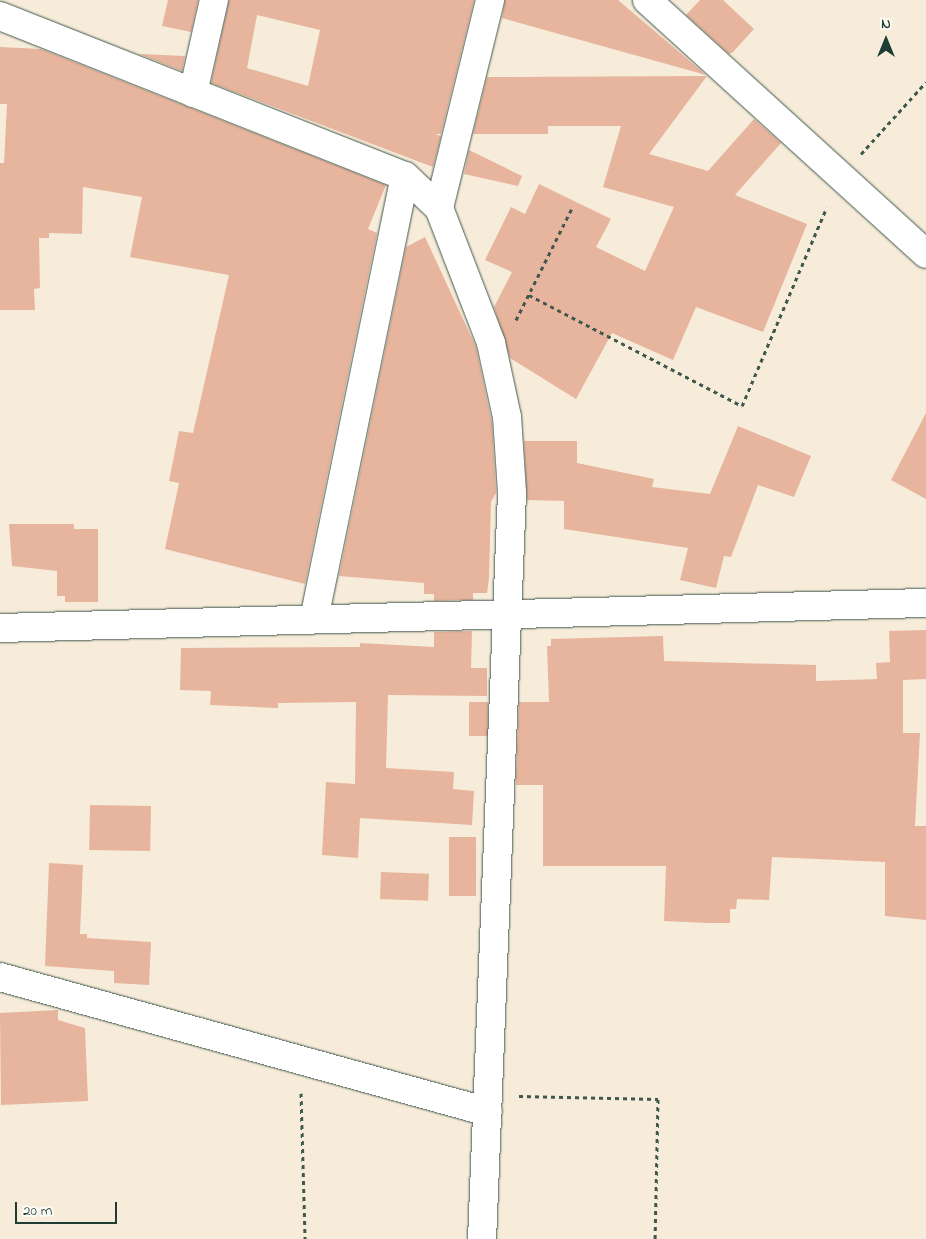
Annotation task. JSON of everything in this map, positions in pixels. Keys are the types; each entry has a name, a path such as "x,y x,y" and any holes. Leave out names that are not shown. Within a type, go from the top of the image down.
{"street":[{"path":"193,93 214,0"},
{"path":"439,208 490,0"},
{"path":"647,0 926,254"},
{"path":"0,16 405,176 439,208 491,343 507,417 512,493 482,1239"},
{"path":"314,619 405,176"},
{"path":"0,628 926,603"},
{"path":"0,978 300,1060 488,1103"}],"path":[{"path":"529,295 742,406 840,177 926,82"},
{"path":"491,343 508,335 573,206"},
{"path":"300,1060 305,1239"},
{"path":"488,1103 658,1099 655,1239"}],"building":[{"path":"168,0 198,0 191,32 162,26"},
{"path":"229,0 474,0 441,134 435,134 441,136 433,167 211,83","holes":["257,15 320,30 308,86 247,68"]},
{"path":"505,0 618,0 706,75 502,18"},
{"path":"700,0 723,0 754,29 733,52 729,54 686,15"},
{"path":"0,47 41,49 386,185 368,229 377,233 305,584 165,549 179,483 169,481 179,431 193,433 229,275 130,257 142,197 83,187 82,234 49,233 49,238 39,238 40,288 34,289 35,310 0,310 0,163 4,163 7,104 0,104"},
{"path":"139,54 185,56 182,71"},
{"path":"707,76 649,154 708,171 754,119 781,143 735,195 807,224 790,266 763,332 696,307 673,360 612,333 576,399 510,358 494,307 512,272 485,260 511,207 525,214 539,184 611,219 596,247 645,271 674,207 603,187 621,126 548,126 548,134 473,134 487,77"},
{"path":"469,150 522,176 518,186 464,174"},
{"path":"425,237 476,347 492,423 496,493 491,502 489,578 487,593 473,593 473,600 434,601 434,594 424,594 424,583 339,576 406,247"},
{"path":"926,413 926,499 891,480"},
{"path":"738,426 811,456 794,497 758,485 731,557 724,556 716,588 680,580 688,548 564,529 564,501 527,500 524,441 577,441 577,463 654,479 652,487 710,494"},
{"path":"9,524 74,524 74,529 98,529 98,602 65,602 65,596 57,596 57,571 12,566"},
{"path":"926,630 926,679 903,680 903,733 920,733 915,826 926,826 926,920 885,916 885,862 772,857 769,900 737,899 736,909 730,909 730,923 664,921 666,866 543,866 543,785 516,785 516,778 519,702 549,702 547,646 551,646 551,639 663,636 664,661 816,665 816,681 877,679 876,663 890,662 889,631"},
{"path":"472,631 471,668 487,668 487,696 388,695 386,768 454,772 453,789 474,791 472,825 360,818 358,858 322,855 326,782 355,784 356,702 278,703 278,708 210,705 211,691 180,690 181,648 360,647 360,643 434,647 434,632"},
{"path":"469,702 488,702 488,736 469,736"},
{"path":"90,805 151,806 150,851 89,850"},
{"path":"449,837 476,837 476,896 449,896"},
{"path":"49,863 83,865 80,934 87,934 87,938 151,942 149,985 114,983 114,971 45,966"},
{"path":"381,872 429,874 428,901 380,899"},
{"path":"58,1010 58,1020 85,1028 88,1101 1,1105 0,1013"}]}
